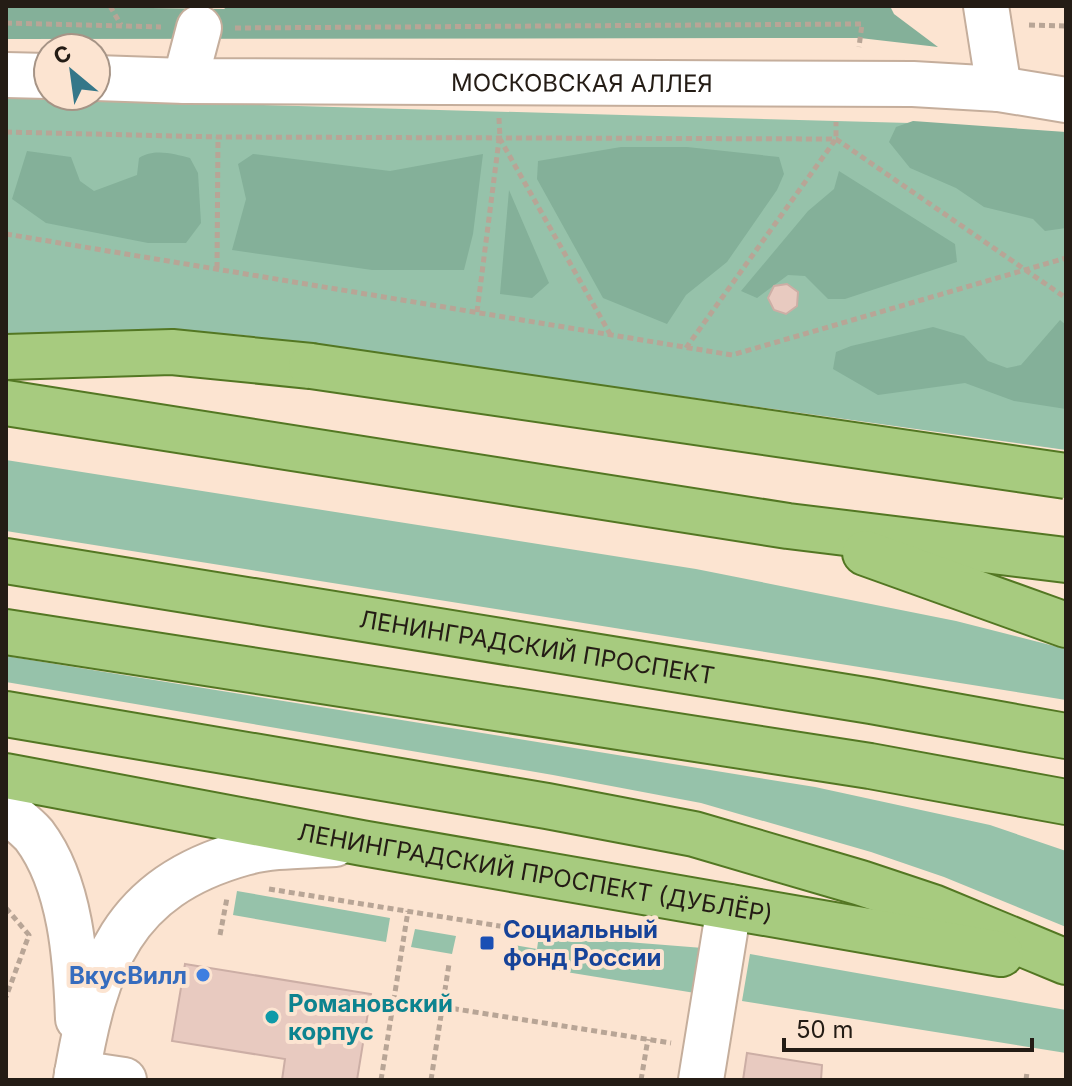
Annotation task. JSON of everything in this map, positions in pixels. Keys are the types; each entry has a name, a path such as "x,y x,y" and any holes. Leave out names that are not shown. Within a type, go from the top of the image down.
{"main road":[{"path":"6,357 172,352 311,366 1066,476"},
{"path":"6,403 788,526 1066,560"},
{"path":"788,526 1066,625"},
{"name":"ЛЕНИНГРАДСКИЙ ПРОСПЕКТ","path":"6,561 871,701 1066,736"},
{"path":"6,632 870,766 1066,802"},
{"path":"6,714 694,834 861,883 957,917 1066,964"},
{"path":"870,766 958,791 1031,817 1066,834"},
{"name":"ЛЕНИНГРАДСКИЙ ПРОСПЕКТ (ДУБЛЁР)","path":"6,776 362,843 1066,964"},
{"path":"995,953 1066,981"}],"street":[{"path":"986,6 999,89"},
{"path":"185,81 199,28"},
{"path":"6,75 32,76"},
{"name":"МОСКОВСКАЯ АЛЛЕЯ","path":"112,79 913,84 999,89 1066,100"},
{"path":"6,810 33,835 56,877 71,928 77,989 77,1070"},
{"path":"77,1070 95,990 113,947 150,899 195,870 247,852 362,843"},
{"path":"704,1064 729,907"},
{"path":"77,1070 124,1080"}],"path":[{"path":"110,6 122,26"},
{"path":"6,23 199,28 862,24 858,55"},
{"path":"1029,25 1066,26"},
{"path":"500,108 498,135 611,335"},
{"path":"686,348 836,139 836,113"},
{"path":"6,132 218,137 836,139 1066,298"},
{"path":"217,268 218,137"},
{"path":"477,312 500,139"},
{"path":"6,234 732,355 1066,258"},
{"path":"257,887 537,932"},
{"path":"220,935 229,890"},
{"path":"6,908 29,935 6,997"},
{"path":"381,1080 408,911"},
{"path":"431,1080 449,964"},
{"path":"443,1007 648,1039 704,1064"},
{"path":"641,1080 648,1039"},
{"path":"1026,1080 1027,1072"}],"green space":[{"path":"6,6 224,9 228,6 890,6 894,14 938,47 860,38 112,39 112,32 32,32 32,39 6,39"},
{"path":"6,98 32,99 32,112 112,112 112,101 947,124 1066,143 1066,450 242,335 6,333"},
{"path":"913,121 1066,132 1066,228 1045,231 1033,219 984,207 956,188 910,168 889,142 896,127"},
{"path":"621,147 687,147 779,157 784,174 777,190 727,262 686,295 667,324 603,298 537,179 538,161"},
{"path":"27,151 71,157 80,181 94,191 137,175 139,158 145,155 164,153 190,158 198,173 201,223 186,243 148,243 46,223 12,199"},
{"path":"253,154 390,171 483,154 473,234 464,270 372,270 232,250 246,199 238,164"},
{"path":"839,171 955,244 957,262 845,299 828,299 805,276 788,275 757,298 741,291 808,211 834,189"},
{"path":"509,190 549,283 532,298 500,294"},
{"path":"1060,320 1066,325 1066,409 1014,401 965,383 878,395 833,369 836,352 933,327 964,336 988,361 1007,368 1021,365"},
{"path":"6,460 696,569 956,621 1066,649 1066,700 6,531"},
{"path":"6,656 815,787 990,825 1066,851 1066,927 944,877 871,852 701,803 6,682"},
{"path":"237,891 390,918 386,942 233,915"},
{"path":"415,929 456,936 452,954 411,947"},
{"path":"539,935 703,948 695,993 511,963 514,945 537,949"},
{"path":"750,954 1066,1010 1066,1053 742,1001"}],"building":[{"path":"787,284 798,292 797,306 786,314 774,310 768,298 774,286"},
{"name":"Романовский корпус","path":"185,964 371,994 357,1080 282,1080 285,1059 172,1041"},
{"path":"747,1053 822,1065 821,1080 743,1080"}],"place":[{"name":"Социальный фонд России","path":"487,943"},
{"name":"ВкусВилл","path":"203,975"},
{"name":"Романовский корпус","path":"272,1017"}]}
